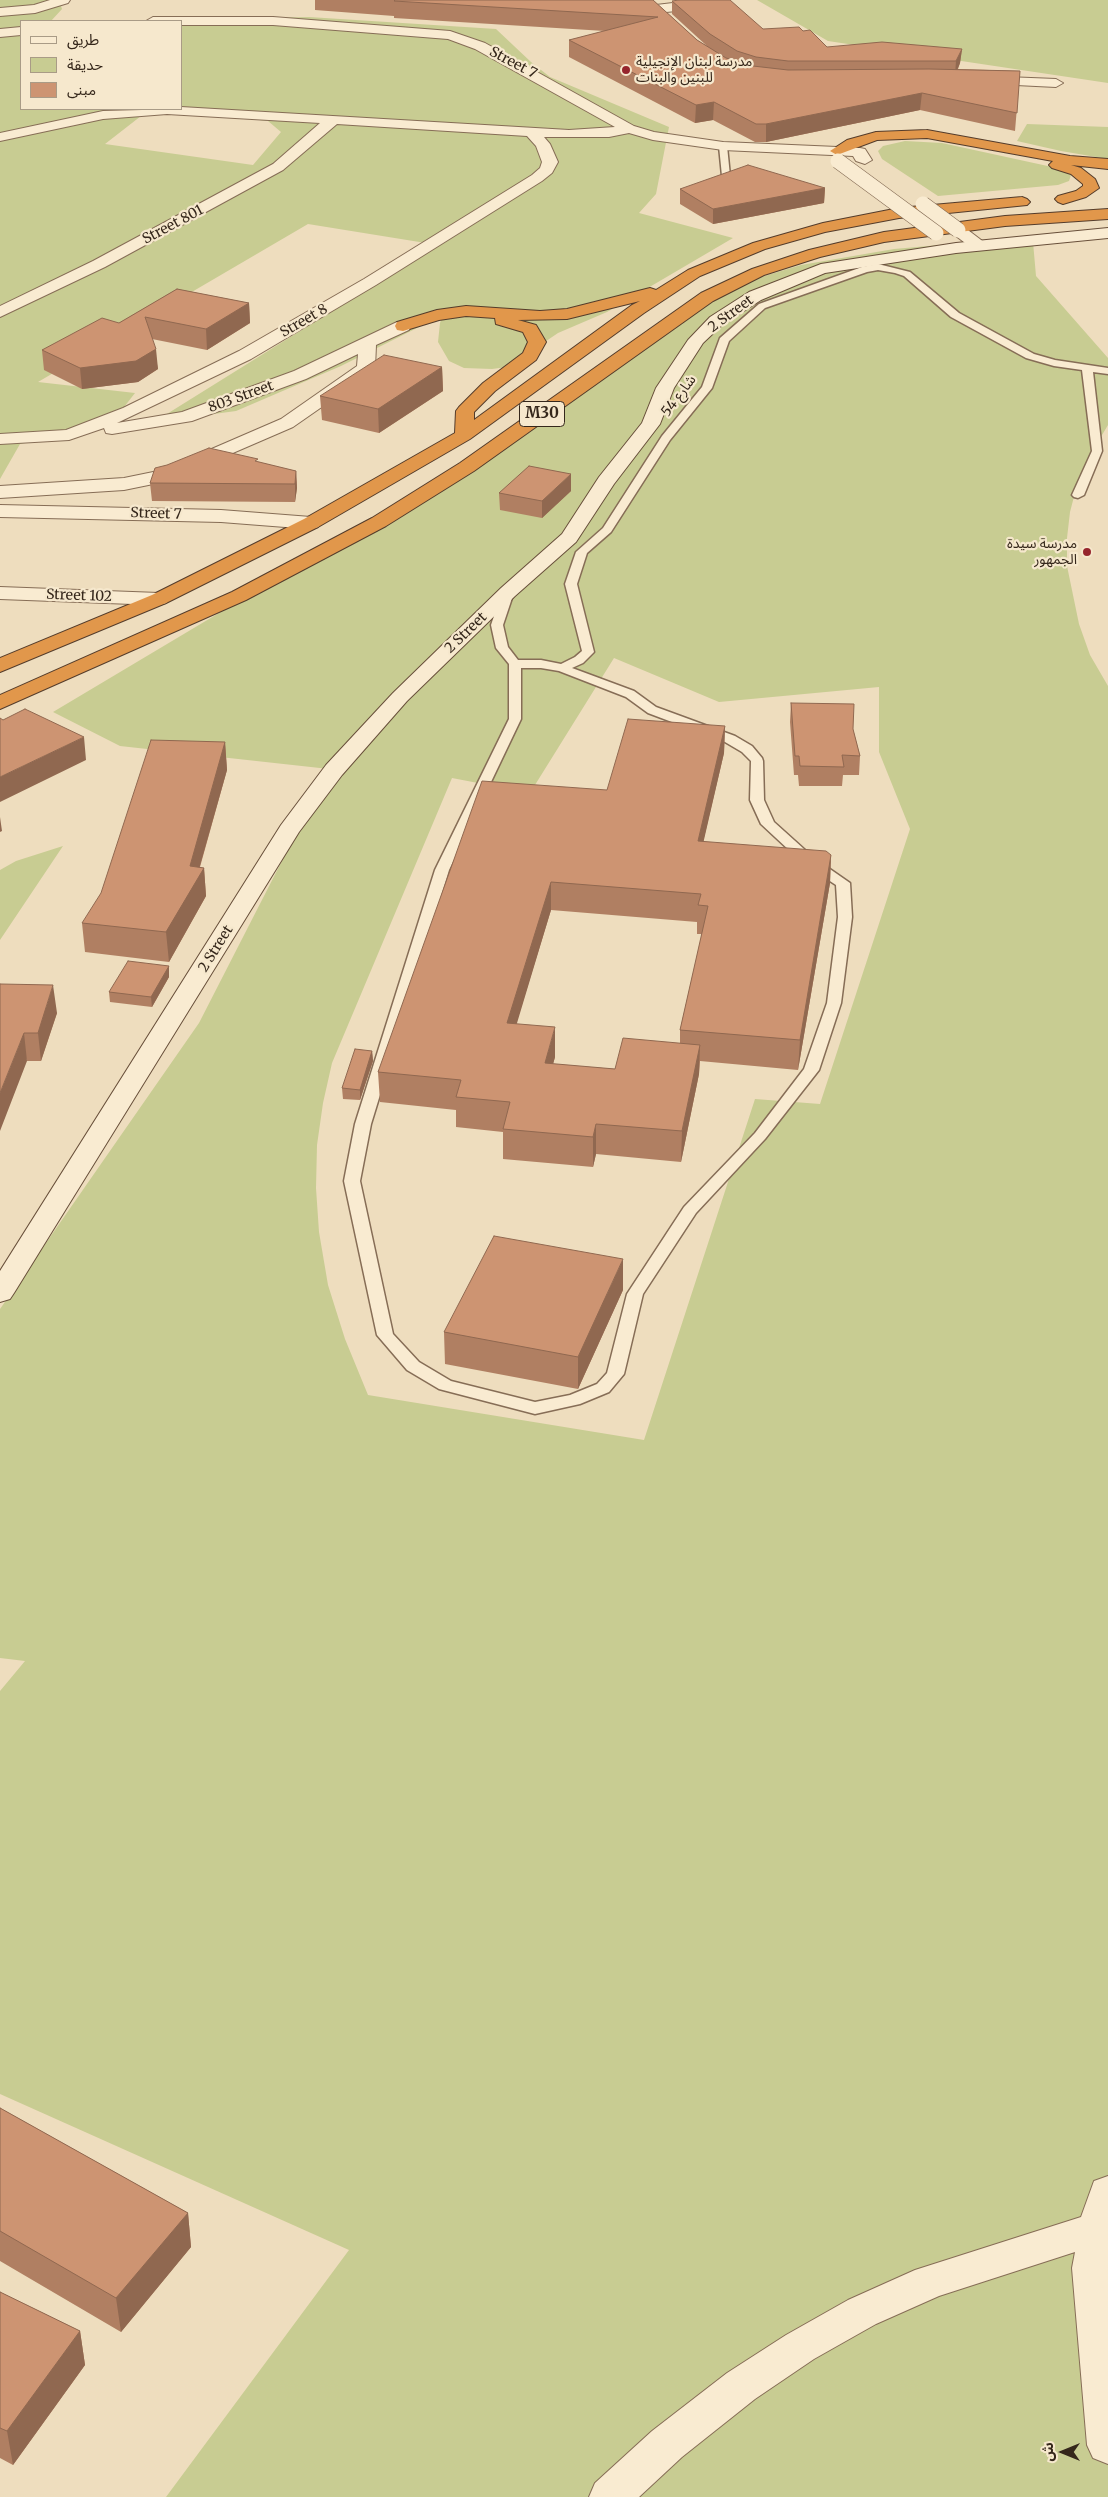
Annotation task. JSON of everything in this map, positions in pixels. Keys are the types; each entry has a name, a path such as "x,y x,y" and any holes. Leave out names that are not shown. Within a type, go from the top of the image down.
{"highway":[{"path":"838,156 852,143 876,136 927,134 1070,160 1108,164"},
{"path":"863,156 872,145 890,141 914,139 942,141 1068,168 1088,178 1091,188"},
{"path":"1063,200 1108,183"},
{"name":"M30","path":"0,666 159,599 311,523 464,435 668,288 694,273 729,257 815,230 898,214 952,207 1108,196"},
{"name":"M30","path":"0,703 215,608 379,522 467,467 706,298 758,272 815,253 884,237 1005,221 1108,214"},
{"path":"403,326 437,315 466,311 540,316 567,314 668,288"},
{"path":"403,326 491,318 517,323 530,329 536,336 537,342 530,356 489,387 465,412 464,435"}],"street":[{"path":"0,12 35,9 63,0"},
{"path":"644,0 656,9 669,23"},
{"path":"656,9 697,4 709,0"},
{"name":"Street 7","path":"182,21 273,21 392,28 450,35 480,46 629,129 675,141 838,156 863,156"},
{"path":"0,33 20,31"},
{"path":"971,80 1056,83"},
{"path":"0,137 103,115 143,111 209,111 532,132 589,134 629,129"},
{"name":"Street 801","path":"0,312 98,264 278,167 333,120"},
{"name":"Street 8","path":"0,439 69,435 129,412 178,390 245,354 370,282 547,170 550,162 542,144 532,132"},
{"path":"838,156 936,233 957,239"},
{"path":"863,156 880,172"},
{"path":"912,195 957,239"},
{"name":"2 Street","path":"0,1293 295,823 334,770 400,697 508,592 569,538 606,481 651,424 665,388 697,340 716,322 755,296 821,269 957,239 979,246 1108,233"},
{"name":"803 Street","path":"69,435 186,417 300,375 403,326"},
{"path":"0,492 124,484 168,475 287,423 366,368 368,342"},
{"name":"Street 7","path":"0,511 221,516 311,523"},
{"name":"Street 102","path":"0,593 159,599"},
{"path":"1108,2192 1097,2228 1092,2268 1108,2445"},
{"path":"610,2497 666,2444 741,2386 800,2347 862,2312 929,2282 1097,2228"}],"lane":[{"path":"723,146 726,176"},
{"name":"شارع 54","path":"562,668 579,660 588,652 586,636 571,584 582,552 607,530 666,438 707,388 724,340 762,306 865,269 896,270 907,274 955,315 1030,356 1108,371"},
{"path":"1078,495 1097,451 1087,368"},
{"path":"508,592 497,625 502,648 516,664 515,719 442,870 363,1124 352,1182 385,1335 413,1366 445,1385 535,1408 574,1400 604,1388 615,1374 635,1294 690,1210 760,1136 811,1070 834,1003 845,917 843,883 809,861 768,824 757,800 756,761 747,749 730,739 652,710 630,694 562,668 541,664 516,664"}],"green space":[{"path":"0,0 59,0 62,9 52,20 20,20 20,110 149,110 105,144 253,165 281,132 268,121 171,110 182,110 182,20 153,20 309,17 496,29 550,77 669,127 656,194 639,213 733,238 607,312 558,333 524,356 515,366 492,369 464,368 449,361 438,342 443,315 341,366 236,411 154,422 438,245 308,224 38,382 135,393 110,425 20,444 0,479"},
{"path":"757,0 1108,0 1108,83 828,41"},
{"path":"1027,124 1108,127 1108,159 1017,141"},
{"path":"905,141 942,143 1066,170 1071,175 1069,181 1058,185 938,196 882,159 878,151 883,146"},
{"path":"1033,242 1036,276 1108,358 1108,425 1087,460 1077,485 1070,512 1067,538 1067,566 1079,624 1090,655 1108,686 1108,2497 166,2497 349,2250 0,2094 0,1691 25,1661 0,1658 0,1309 199,1023 329,769 120,746 53,712 427,489 666,323 748,281 801,265 894,249 962,243","holes":["614,658 719,702 879,687 879,752 910,829 820,1104 755,1099 644,1440 368,1395 345,1339 328,1285 319,1232 316,1188 317,1145 323,1103 332,1063 452,778 530,793"]},
{"path":"63,846 0,940 0,870 16,861"}],"building":[{"path":"395,0 653,0 697,40 726,58 753,66 788,70 929,69 1020,71 1017,113 922,93 766,124 756,124 714,102 696,105 569,40 658,17"},
{"path":"730,0 763,29 799,27 803,31 810,30 827,47 882,42 962,49 956,61 788,61 756,57 737,51 710,34 672,1"},
{"path":"748,165 825,188 713,209 680,189"},
{"path":"177,289 249,303 206,329 145,317 156,349 136,361 80,368 42,350 102,318 119,323"},
{"path":"384,355 442,367 378,409 320,396"},
{"path":"209,448 258,459 255,461 296,471 295,484 150,483 155,468"},
{"path":"529,466 571,474 542,501 499,493"},
{"path":"791,703 854,704 853,729 860,756 842,755 844,767 800,766 799,756 795,756"},
{"path":"25,709 84,737 0,777 0,718 3,720"},
{"path":"628,719 725,726 698,841 826,851 831,855 800,1040 680,1030 708,906 698,905 701,894 551,882 507,1023 555,1027 545,1063 615,1069 623,1038 700,1045 682,1131 596,1124 593,1137 503,1129 510,1102 456,1097 461,1080 378,1072 482,781 607,790"},
{"path":"151,740 225,742 190,866 204,868 166,932 82,923 101,893"},
{"path":"128,961 169,966 151,997 109,992"},
{"path":"0,984 53,985 38,1033 24,1033 0,1093"},
{"path":"355,1049 372,1051 360,1090 342,1088"},
{"path":"494,1236 623,1259 578,1357 444,1332"},
{"path":"0,2108 188,2213 116,2298 0,2231"},
{"path":"0,2292 80,2331 7,2431 0,2428"}],"place":[{"name":"مدرسة لبنان الإنجيلية للبنين والبنات","path":"626,70"},
{"name":"مدرسة سيدة الجمهور","path":"1087,552"}]}
